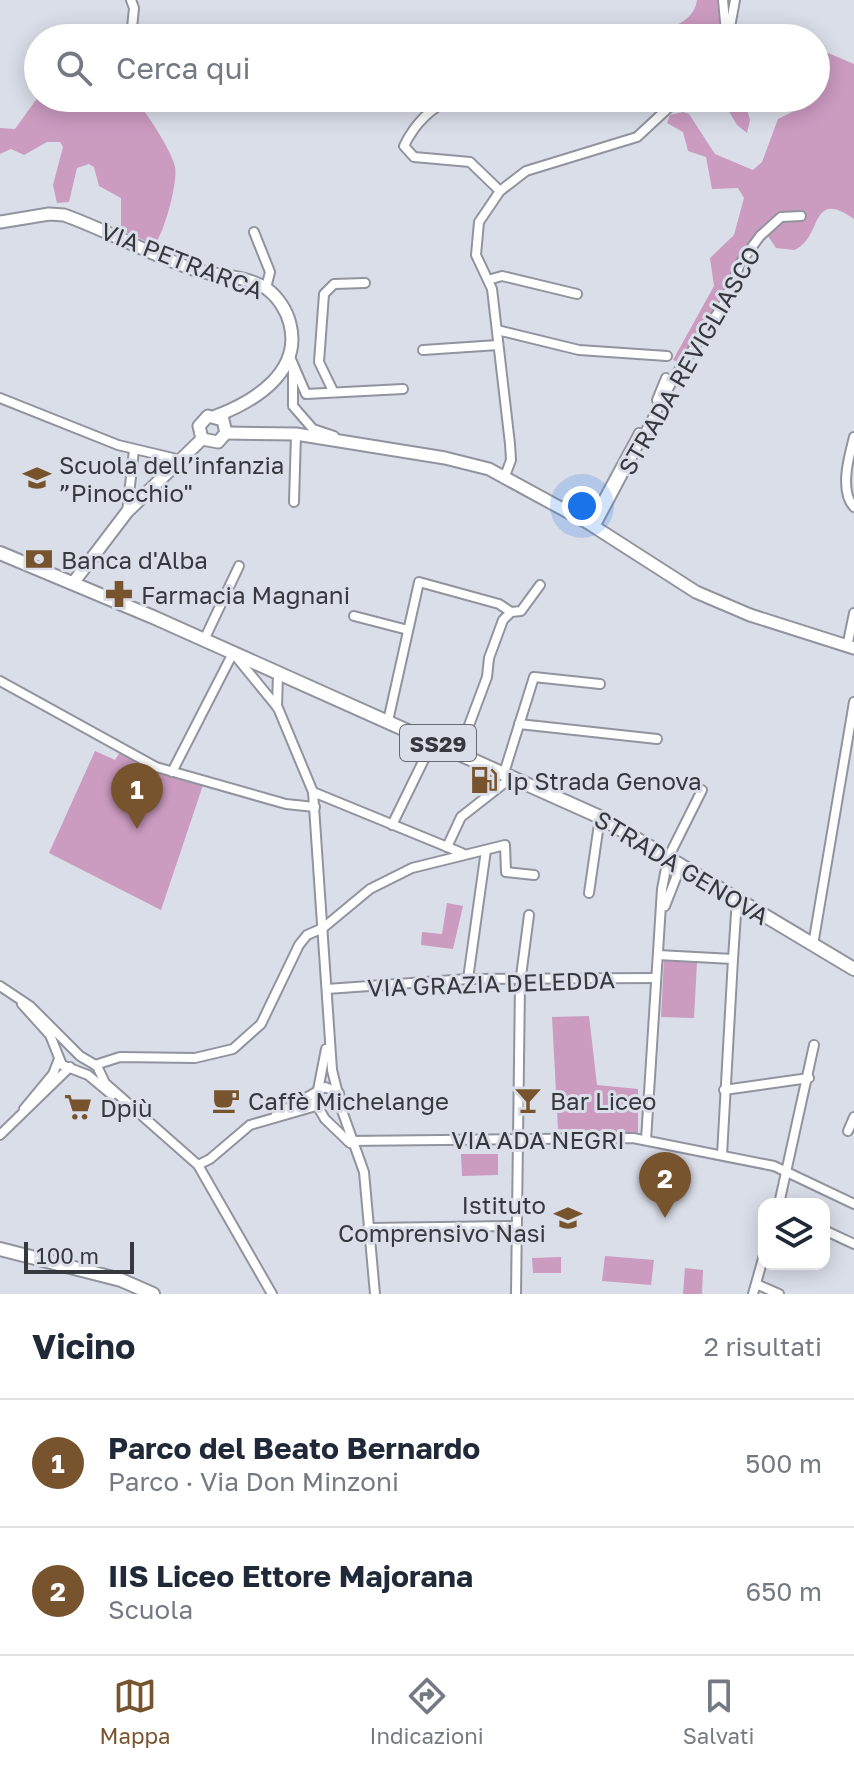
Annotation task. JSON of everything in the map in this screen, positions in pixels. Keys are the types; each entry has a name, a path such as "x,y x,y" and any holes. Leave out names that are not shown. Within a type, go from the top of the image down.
{"main road":[{"name":"STRADA GENOVA","path":"0,553 278,672 600,817 854,969"},
{"path":"0,1249 121,1280 153,1294"}],"street":[{"path":"131,0 134,8 132,24"},
{"path":"723,0 726,24"},
{"path":"730,24 735,0"},
{"path":"430,112 413,128 404,146 414,157 470,162 500,191"},
{"path":"505,476 511,460 497,330 488,280 476,255 477,231 484,211 500,191 526,171 637,137 664,112"},
{"name":"VIA PETRARCA","path":"0,222 49,214 64,215 198,271 246,280 266,288 289,318 292,361"},
{"name":"STRADA REVIGLIASCO","path":"592,526 675,376 723,305 741,262 760,236 781,217 801,216"},
{"path":"254,232 270,272 266,288"},
{"path":"488,280 502,276 577,294"},
{"path":"333,391 319,362 324,294 334,284 365,283"},
{"path":"497,330 579,350 667,356"},
{"path":"423,350 498,345"},
{"path":"292,361 306,394 403,389"},
{"path":"202,439 199,431 201,422 239,407 267,389 292,361"},
{"path":"292,361 293,406 304,421 313,429 353,443"},
{"name":"STRADA REVIGLIASCO","path":"592,526 666,378"},
{"path":"0,398 134,450 181,460"},
{"path":"202,439 218,442 239,407"},
{"path":"216,416 226,430"},
{"path":"226,430 296,434 471,463 505,476 592,526 696,592 750,615 850,648 854,613"},
{"path":"294,502 296,434"},
{"path":"854,437 848,460 848,492 854,507"},
{"path":"71,582 127,512 202,439"},
{"path":"127,512 134,450"},
{"path":"204,640 239,566"},
{"path":"388,721 419,582 499,604 511,612"},
{"path":"459,752 487,677 489,658 503,620 511,612 521,611 540,585"},
{"path":"354,616 408,630"},
{"path":"172,772 233,653 278,708"},
{"path":"252,680 253,672 261,665"},
{"path":"278,672 278,708 313,792 329,1028 337,1090 351,1140"},
{"path":"447,847 461,817 509,775 519,724 534,677 600,684"},
{"path":"0,681 125,751 172,772 286,804 315,807"},
{"path":"277,694 288,685 304,684"},
{"path":"813,945 854,702"},
{"path":"519,724 657,739"},
{"path":"392,825 433,741"},
{"path":"646,1140 656,978 668,858 702,790"},
{"path":"313,792 462,853"},
{"path":"589,893 600,817"},
{"path":"19,1000 50,1035 59,1058 70,1067 94,1071 126,1058 195,1058 233,1049 261,1024 302,940 370,889 430,862 505,845 506,872 534,875"},
{"path":"468,979 486,850"},
{"path":"661,914 681,865"},
{"path":"722,1155 737,899"},
{"path":"516,1294 516,1138 521,978 529,915"},
{"path":"658,955 733,959"},
{"name":"VIA GRAZIA DELEDDA","path":"327,989 468,979 656,978"},
{"path":"0,986 30,1006 133,1109 198,1165 272,1294"},
{"path":"329,1028 316,1094 317,1107 351,1140 361,1155 375,1294"},
{"path":"781,1198 814,1045"},
{"path":"22,1113 53,1074 64,1049 75,1051"},
{"path":"0,1135 77,1062 75,1051"},
{"path":"724,1090 809,1078"},
{"path":"198,1165 250,1125 276,1115 325,1087 337,1090"},
{"path":"276,1115 317,1107 330,1113 340,1105"},
{"path":"848,1131 854,1117"},
{"name":"VIA ADA NEGRI","path":"351,1140 646,1140 788,1172 854,1204"},
{"path":"368,1228 516,1226"},
{"path":"830,1233 854,1244"},
{"path":"753,1294 760,1270"},
{"path":"756,1284 779,1294"}],"shaded area":[{"path":"697,0 717,0 720,24 678,24 693,12"},
{"path":"830,54 854,64 854,219 840,211 830,209 823,212 803,244 794,250 776,248 766,233 737,266 692,348 678,362 673,360 714,286 710,258 734,235 744,198 738,188 712,189 706,157 688,151 683,132 667,123 670,115 689,114 715,154 753,170 762,162 778,119 792,112 830,112"},
{"path":"27,112 144,112 175,167 169,208 154,245 121,230 121,198 99,186 94,167 89,164 77,168 69,202 57,203 53,185 63,147 60,142 47,142 24,155 11,149 0,154 0,128 15,129"},
{"path":"729,112 748,112 750,120 747,133 737,125"},
{"path":"95,751 115,760 120,752 157,772 203,785 161,910 49,853"},
{"path":"447,903 463,906 453,949 421,945 422,932 442,934"},
{"path":"664,959 697,962 694,1018 661,1017"},
{"path":"589,1016 597,1085 638,1089 638,1133 558,1129 552,1017"},
{"path":"461,1154 498,1154 498,1175 462,1176"},
{"path":"605,1256 654,1260 651,1285 602,1281"},
{"path":"561,1257 561,1273 533,1273 532,1258"},
{"path":"685,1268 703,1270 702,1294 683,1294"}],"place":[{"name":"Scuola dell’infanzia ”Pinocchio\"","path":"37,478"},
{"name":"Banca d'Alba","path":"39,559"},
{"name":"Farmacia Magnani","path":"119,594"},
{"name":"Ip Strada Genova","path":"484,780"},
{"name":"Parco del Beato Bernardo","path":"137,829"},
{"name":"Caffè Michelange","path":"226,1100"},
{"name":"Bar Liceo","path":"528,1100"},
{"name":"Dpiù","path":"78,1107"},
{"name":"Istituto Comprensivo Nasi","path":"568,1218"},
{"name":"IIS Liceo Ettore Majorana","path":"665,1218"}]}
